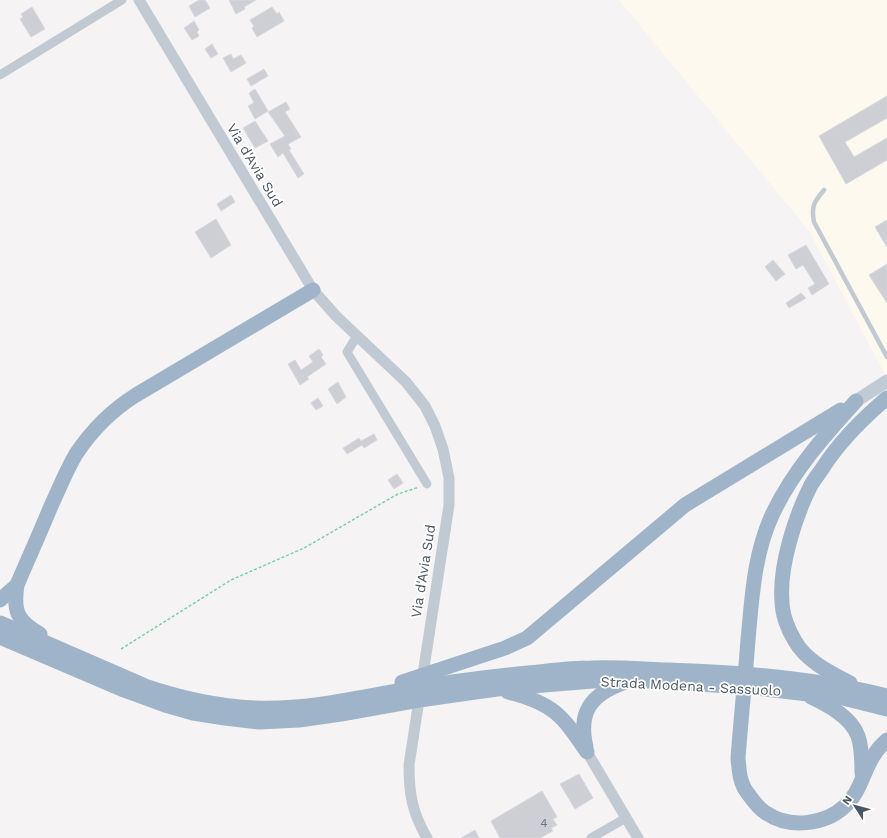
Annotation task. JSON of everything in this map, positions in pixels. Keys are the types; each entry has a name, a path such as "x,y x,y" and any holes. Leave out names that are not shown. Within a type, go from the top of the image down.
{"highway":[{"path":"95,664 31,629 22,620 15,609 17,585 65,474 76,454 104,419 136,394 313,290"},
{"path":"821,441 860,412 887,398"},
{"path":"865,690 829,672 812,660 795,642 787,622 782,602 783,574 790,543 810,486 846,437 865,416 887,398"},
{"path":"856,401 821,441 789,483 773,514 762,544 754,576 738,758 742,785 753,801 765,813 779,820 793,823 819,821 831,816 845,806 854,796 874,754 887,740"},
{"path":"334,702 390,686 504,648 527,638 685,505 856,401"},
{"path":"0,600 17,585"},
{"path":"0,623 145,686 195,701 256,708 293,707 401,697"},
{"path":"0,637 124,690 165,705 200,714 259,722 299,720 340,714 401,697"},
{"name":"Strada Modena - Sassuolo","path":"401,697 527,673 591,668 714,671 778,676 865,690 887,696"},
{"path":"587,752 583,725 586,711 592,701 603,692 631,680"},
{"name":"Strada Modena - Sassuolo","path":"401,697 593,681 631,680 742,686 803,692 843,698 887,709"},
{"path":"497,689 539,701 551,709 567,724 587,752"},
{"path":"803,692 835,711 853,727 858,736 860,746 862,777"}],"main road":[{"path":"856,401 887,381"}],"street":[{"path":"0,75 122,0"},
{"name":"Via d'Avia Sud","path":"139,0 313,290 324,304 406,382 425,406 435,426 443,449 449,478 449,505 409,765 411,802 418,823 427,838"},
{"path":"357,336 347,352 427,484"},
{"path":"587,752 638,838"},
{"path":"591,838 626,818"}],"lane":[{"path":"824,190 814,202 812,208 814,222 887,357"}],"path":[{"path":"121,649 231,580 304,548 398,494 427,484"}],"shaded area":[{"path":"619,0 887,0 887,378 809,231"}],"building":[{"path":"199,0 205,0 210,8 195,17 189,6"},
{"path":"229,0 256,0 236,14"},
{"path":"32,7 45,29 31,37 20,19 23,17 21,14"},
{"path":"272,7 277,14 279,12 284,21 257,37 252,28 254,26 250,20"},
{"path":"194,21 199,30 197,32 199,36 192,40 184,28"},
{"path":"212,44 218,54 211,58 205,49"},
{"path":"231,54 233,59 241,55 246,63 231,72 223,58"},
{"path":"264,69 268,76 251,86 247,79"},
{"path":"255,89 268,111 255,119 248,106 254,103 249,93"},
{"path":"887,96 887,118 845,142 854,157 887,138 887,160 846,184 819,136"},
{"path":"286,102 290,109 285,112 301,137 288,144 291,149 289,150 304,174 298,178 283,153 278,157 270,144 285,136 268,112"},
{"path":"255,121 268,141 255,148 243,128"},
{"path":"231,195 235,202 221,211 217,204"},
{"path":"216,219 231,245 211,258 195,232"},
{"path":"887,220 887,247 875,227"},
{"path":"806,245 829,284 812,295 808,288 815,284 803,265 796,269 788,255"},
{"path":"773,260 785,274 776,281 765,267"},
{"path":"887,264 887,303 869,275"},
{"path":"801,293 806,298 789,308 786,303"},
{"path":"319,349 323,355 321,357 326,364 307,377 309,379 300,385 288,364 295,360 301,370 313,362 309,356"},
{"path":"338,382 346,397 337,404 328,389"},
{"path":"318,398 323,406 316,410 311,403"},
{"path":"374,434 377,440 364,448 362,445 347,454 343,448 359,438 361,441"},
{"path":"397,474 403,483 394,489 388,480"},
{"path":"579,774 593,798 575,809 560,784"},
{"path":"542,791 557,817 553,819 557,825 551,828 553,831 540,838 500,838 491,821"},
{"path":"475,830 479,838 461,838"}]}
